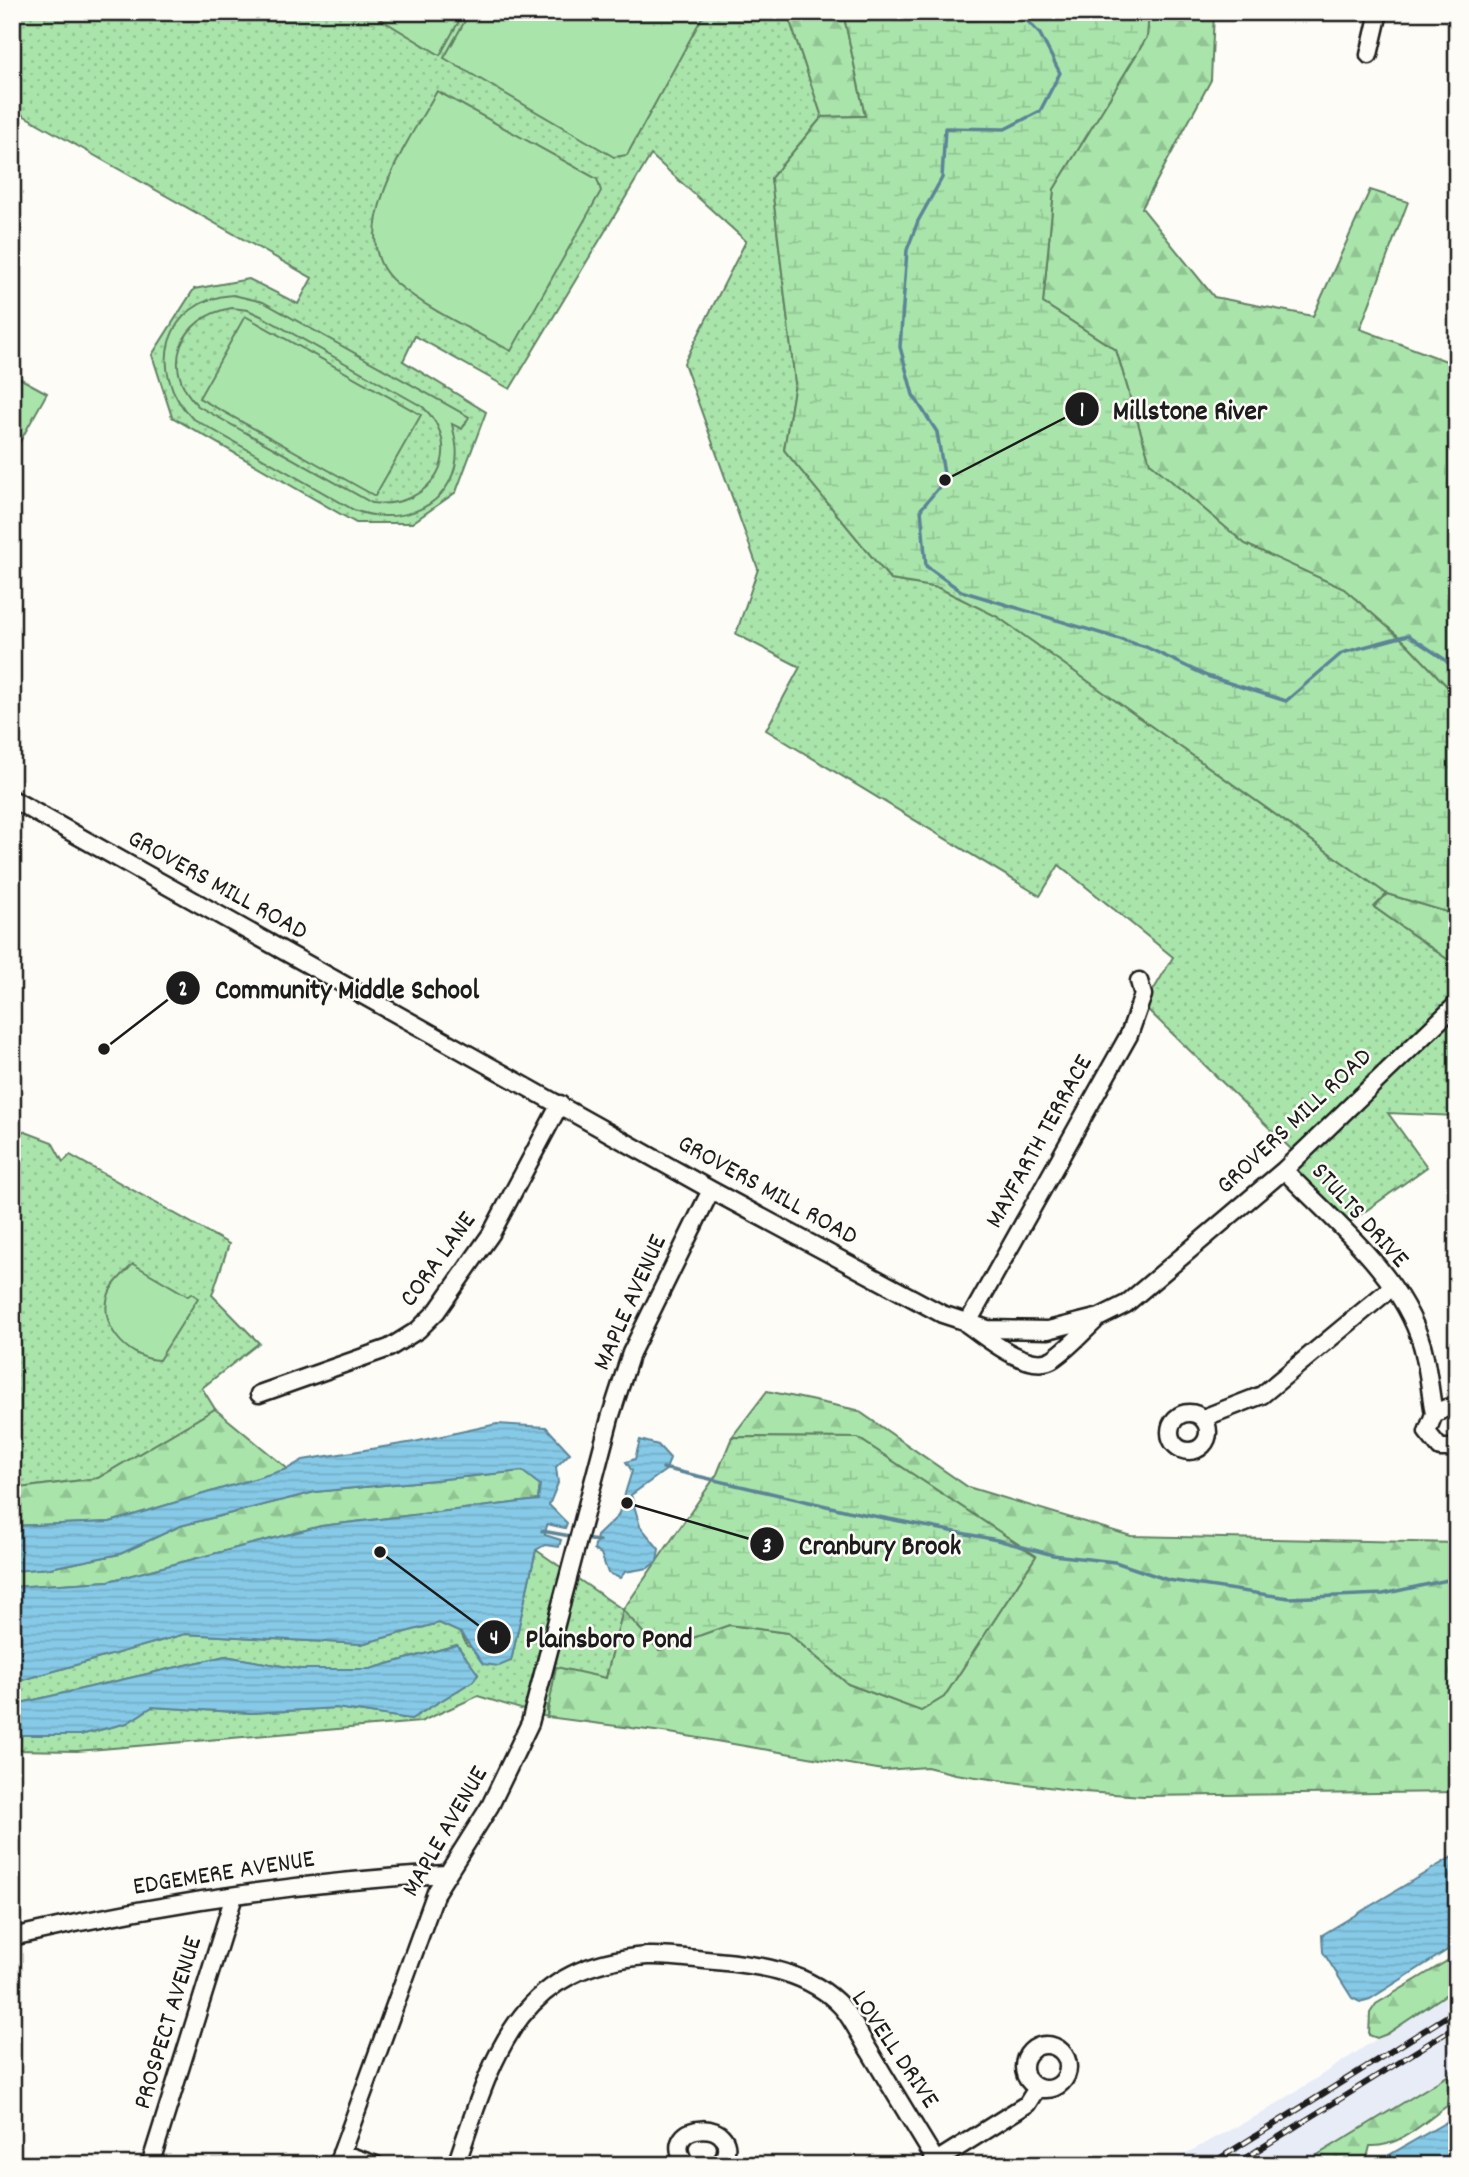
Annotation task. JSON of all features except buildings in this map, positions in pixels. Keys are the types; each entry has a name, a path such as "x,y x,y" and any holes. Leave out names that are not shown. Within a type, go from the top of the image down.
{"street":[{"path":"1369,55 1379,12"},
{"name":"GROVERS MILL ROAD","path":"12,799 711,1190 942,1314 967,1324 1018,1332 1048,1331 1100,1317 1146,1289 1284,1170 1457,1004"},
{"name":"MAYFARTH TERRACE","path":"967,1324 1129,1035 1143,995 1139,981"},
{"name":"CORA LANE","path":"258,1394 389,1348 418,1330 437,1311 491,1234 560,1104"},
{"name":"STULTS DRIVE","path":"1284,1170 1376,1264 1408,1313 1422,1344 1434,1413 1427,1426 1430,1439 1440,1448 1457,1448"},
{"name":"MAPLE AVENUE","path":"339,2159 416,1942 445,1874 490,1805 526,1734 543,1681 610,1418 631,1353 711,1190"},
{"path":"1203,1418 1262,1395 1391,1288"},
{"path":"967,1324 999,1346 1034,1363 1044,1363 1053,1360 1100,1317"},
{"path":"1434,1413 1447,1408 1457,1410"},
{"name":"EDGEMERE AVENUE","path":"12,1937 234,1896 364,1878 445,1874"},
{"name":"PROSPECT AVENUE","path":"149,2165 234,1896"},
{"name":"LOVELL DRIVE","path":"456,2165 500,2046 522,2015 543,1993 573,1973 603,1962 649,1956 747,1964 786,1972 814,1984 842,2008 933,2163"},
{"path":"933,2163 1027,2104 1037,2088"},
{"path":"686,2165 680,2154 682,2140 688,2133 701,2127 715,2131 722,2137 726,2148 721,2164"},
{"path":"339,2159 376,2165"}],"shaded area":[{"path":"1457,1987 1457,2070 1301,2165 1164,2165 1264,2112"}],"green space":[{"path":"12,12 787,12 822,117 771,178 795,383 784,450 891,580 939,588 998,617 1387,894 1374,907 1457,966 1457,1116 1388,1113 1427,1167 1346,1225 1282,1161 1294,1152 1144,1006 1173,957 1059,865 1040,896 766,730 800,667 736,634 758,569 684,363 746,241 651,155 510,389 415,336 403,361 486,412 456,492 412,523 356,523 172,417 152,355 194,289 249,279 298,304 312,278 12,109"},
{"path":"369,12 464,12 440,55"},
{"path":"470,12 705,12 627,155 614,157 444,58"},
{"path":"787,12 843,12 865,116 822,117"},
{"path":"843,12 1149,12 1147,37 1054,189 1043,303 1116,350 1150,463 1245,544 1344,589 1406,643 1457,697 1457,915 1387,894 998,617 939,588 891,580 784,450 795,383 771,178 822,117 865,116"},
{"path":"1149,12 1214,12 1211,80 1142,208 1214,297 1313,316 1370,190 1408,202 1360,329 1457,365 1457,697 1406,643 1344,589 1245,544 1150,463 1116,350 1043,303 1054,189 1147,37"},
{"path":"437,91 597,179 601,191 511,351 422,302 395,282 380,262 375,239 378,213 386,186 398,159"},
{"path":"233,295 263,302 469,417 462,429 452,424 456,445 455,467 449,483 440,495 428,505 400,515 385,516 354,510 192,418 178,399 169,380 169,341 178,324 191,310 210,300","holes":["232,308 248,310 423,407 436,424 442,441 442,458 437,474 426,487 412,497 393,503 372,503 198,406 186,391 180,376 178,360 181,346 199,321"]},
{"path":"245,316 421,415 375,496 199,398"},
{"path":"12,374 47,393 12,456"},
{"path":"1387,894 1457,915 1457,966 1374,907"},
{"path":"12,1127 52,1142 63,1162 70,1155 229,1244 212,1295 259,1343 202,1388 215,1409 98,1478 12,1489"},
{"path":"133,1264 188,1296 192,1293 198,1298 159,1360 147,1358 125,1346 110,1326 107,1301 111,1289"},
{"path":"767,1391 857,1410 968,1487 1131,1536 1457,1543 1457,1792 1143,1796 1084,1792 955,1774 927,1767 883,1770 670,1733 547,1717 556,1667 606,1678 623,1610 659,1650 729,1625 788,1633 848,1684 921,1711 944,1697 1036,1556 858,1438 732,1437"},
{"path":"215,1409 288,1469 110,1522 12,1526 12,1489 98,1478"},
{"path":"732,1437 858,1438 1036,1556 944,1697 921,1711 848,1684 788,1633 729,1625 659,1650 623,1610 717,1474"},
{"path":"523,1471 540,1484 538,1500 321,1526 109,1581 12,1587 12,1571 50,1568 120,1554 180,1526 315,1492"},
{"path":"536,1550 623,1610 606,1678 547,1706 547,1717 478,1696 420,1722 77,1751 12,1750 12,1735 80,1735 127,1723 152,1707 252,1713 336,1708 411,1719 473,1681 478,1675 457,1645 370,1669 300,1669 225,1656 12,1705 12,1683 185,1634 361,1644 439,1623 461,1633 467,1646 511,1661"},
{"path":"1457,1955 1457,1987 1387,2034 1377,2038 1369,2035 1370,2013 1376,2004"},
{"path":"1457,2070 1457,2092 1448,2096 1447,2106 1411,2133 1391,2143 1370,2146 1367,2158 1349,2165 1301,2165"}],"water":[{"path":"497,1424 546,1427 570,1453 556,1467 558,1483 549,1505 567,1523 565,1528 547,1524 545,1535 561,1540 559,1547 545,1545 536,1550 511,1661 499,1666 483,1664 461,1633 439,1623 361,1644 185,1634 12,1683 12,1587 109,1581 321,1526 538,1500 540,1485 522,1471 315,1492 180,1526 120,1554 50,1568 12,1571 12,1526 110,1522 287,1469 303,1460 414,1442"},
{"path":"640,1440 658,1445 670,1458 666,1470 631,1495 640,1526 659,1549 657,1561 648,1568 625,1572 620,1578 608,1573 601,1554 594,1550 597,1536 618,1516 632,1471 626,1462 635,1459"},
{"path":"457,1645 478,1674 473,1681 411,1719 336,1708 252,1713 152,1707 127,1723 80,1735 12,1735 12,1705 225,1656 300,1669 370,1669"},
{"path":"1457,1854 1457,1944 1370,1999 1360,2002 1352,1998 1323,1952 1322,1935"},
{"path":"1457,2116 1457,2165 1372,2165"}],"waterway":[{"path":"1019,12 1040,34 1060,73 1040,111 1005,129 945,128 942,178 918,221 907,250 900,347 913,395 937,432 945,480 921,509 926,566 961,591 1146,647 1207,676 1286,701 1342,653 1408,635 1444,659 1457,672"},
{"path":"663,1468 848,1511 997,1540 1053,1555 1115,1562 1168,1580 1289,1598 1383,1594 1457,1578"},
{"path":"542,1531 576,1537"},
{"path":"583,1539 599,1541"}],"railway":[{"path":"1209,2165 1457,2010"},
{"path":"1234,2165 1457,2026"}],"place":[{"name":"Millstone River","path":"945,480"},
{"name":"Community Middle School","path":"104,1049"},
{"name":"Cranbury Brook","path":"627,1503"},
{"name":"Plainsboro Pond","path":"380,1552"}]}
